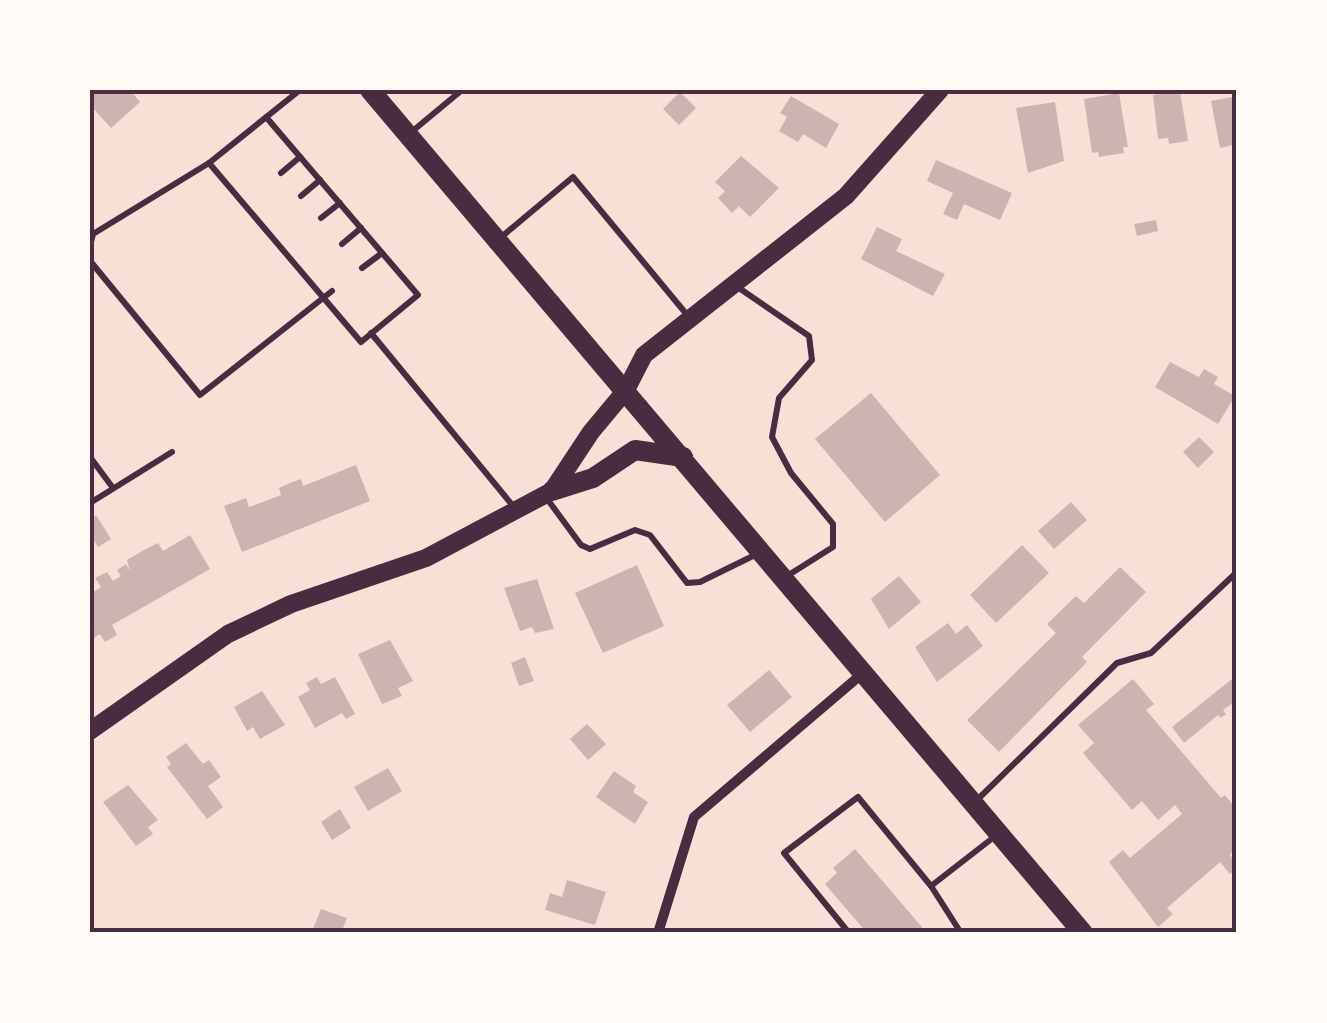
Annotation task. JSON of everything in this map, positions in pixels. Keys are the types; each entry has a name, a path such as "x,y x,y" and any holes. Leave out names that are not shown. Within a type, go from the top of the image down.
{"main road":[{"path":"370,90 1083,933"},
{"path":"548,493 592,478 635,450 683,458"}],"street":[{"path":"93,721 228,634 292,604 426,558 548,493 626,390 644,356 846,196 940,90"},
{"path":"658,933 694,817 864,672"}],"lane":[{"path":"300,90 209,163 92,234 91,262 200,395 332,291"},
{"path":"408,135 462,90"},
{"path":"209,163 361,342 418,295 266,117"},
{"path":"281,173 300,157"},
{"path":"498,240 573,176 692,320"},
{"path":"301,196 320,180"},
{"path":"244,203 252,196"},
{"path":"321,218 340,204"},
{"path":"264,227 272,220"},
{"path":"342,244 361,228"},
{"path":"284,250 291,244"},
{"path":"362,268 382,253"},
{"path":"305,275 313,268"},
{"path":"734,286 809,336 812,360 779,398 772,437 790,473 832,524 833,546 784,578"},
{"path":"371,333 517,511"},
{"path":"90,502 172,452"},
{"path":"90,457 114,488"},
{"path":"548,493 581,545 590,549 634,530 650,535 687,582 700,582 762,551"},
{"path":"974,803 1116,663 1151,653 1237,572"},
{"path":"849,933 784,854 858,797 931,886 961,933"},
{"path":"931,886 999,833"}],"building":[{"path":"90,90 130,90 140,102 111,128 90,105"},
{"path":"1180,91 1188,141 1169,144 1168,138 1158,139 1153,95"},
{"path":"680,92 696,108 679,125 663,109"},
{"path":"1119,93 1128,147 1123,147 1124,153 1099,157 1098,152 1092,153 1084,99"},
{"path":"791,96 839,124 826,148 803,134 798,142 779,131 787,117 780,113"},
{"path":"1237,96 1237,144 1220,148 1211,101"},
{"path":"1055,102 1064,161 1028,173 1016,108"},
{"path":"741,156 779,188 750,217 739,206 732,213 718,198 725,191 715,182"},
{"path":"936,160 1012,193 1000,220 964,204 957,220 943,214 953,193 927,181"},
{"path":"1156,220 1158,231 1137,236 1134,224"},
{"path":"877,227 902,239 896,251 945,274 933,296 861,259"},
{"path":"1170,362 1199,377 1204,369 1218,377 1214,384 1235,396 1218,424 1155,387"},
{"path":"871,393 940,475 885,522 815,439"},
{"path":"1199,437 1214,452 1198,468 1183,452"},
{"path":"356,465 370,501 242,552 224,506 246,498 249,507 281,495 279,488 290,483 301,479 303,486"},
{"path":"1071,502 1087,520 1054,549 1038,531"},
{"path":"96,515 111,539 98,547 90,535 90,519"},
{"path":"190,535 210,569 112,625 117,635 105,642 100,634 92,639 90,594 101,587 95,578 107,572 113,581 121,576 117,570 126,564 130,571 127,560 158,543 163,551"},
{"path":"1022,545 1049,573 996,623 970,595"},
{"path":"637,565 664,626 603,653 575,593"},
{"path":"1120,567 1146,592 1082,657 1087,662 999,752 967,720 1056,633 1047,624 1076,596 1084,603"},
{"path":"899,576 921,602 889,629 871,599"},
{"path":"537,579 554,629 535,633 532,627 520,631 504,588"},
{"path":"948,623 956,634 967,625 983,646 937,682 915,647"},
{"path":"390,640 413,681 398,688 402,696 382,704 358,654"},
{"path":"525,657 534,681 519,686 511,663"},
{"path":"769,670 792,697 750,732 727,705"},
{"path":"1237,675 1237,700 1223,710 1226,714 1221,718 1218,715 1184,743 1172,727"},
{"path":"317,677 321,684 335,677 355,714 346,719 342,713 315,728 298,697 310,690 306,683"},
{"path":"1133,679 1154,704 1146,710 1221,798 1225,795 1237,810 1237,848 1230,854 1237,868 1230,874 1220,862 1167,908 1173,914 1158,927 1109,862 1123,850 1130,858 1182,814 1175,805 1158,820 1142,801 1132,810 1083,753 1094,743 1078,725"},
{"path":"262,691 285,725 260,739 253,727 247,731 234,707"},
{"path":"587,724 606,744 588,760 570,739"},
{"path":"186,743 203,764 209,760 221,777 208,786 223,807 207,819 167,767 171,764 166,757"},
{"path":"388,768 402,791 368,811 354,787"},
{"path":"614,771 636,786 633,792 648,802 635,824 596,797"},
{"path":"128,785 158,820 148,827 153,834 136,846 103,802"},
{"path":"340,809 351,828 332,840 321,822"},
{"path":"855,849 927,933 867,933 825,884 837,873 833,868"},
{"path":"567,880 606,892 595,925 545,910 550,893 562,897"},
{"path":"321,909 347,918 341,933 313,929"}]}
